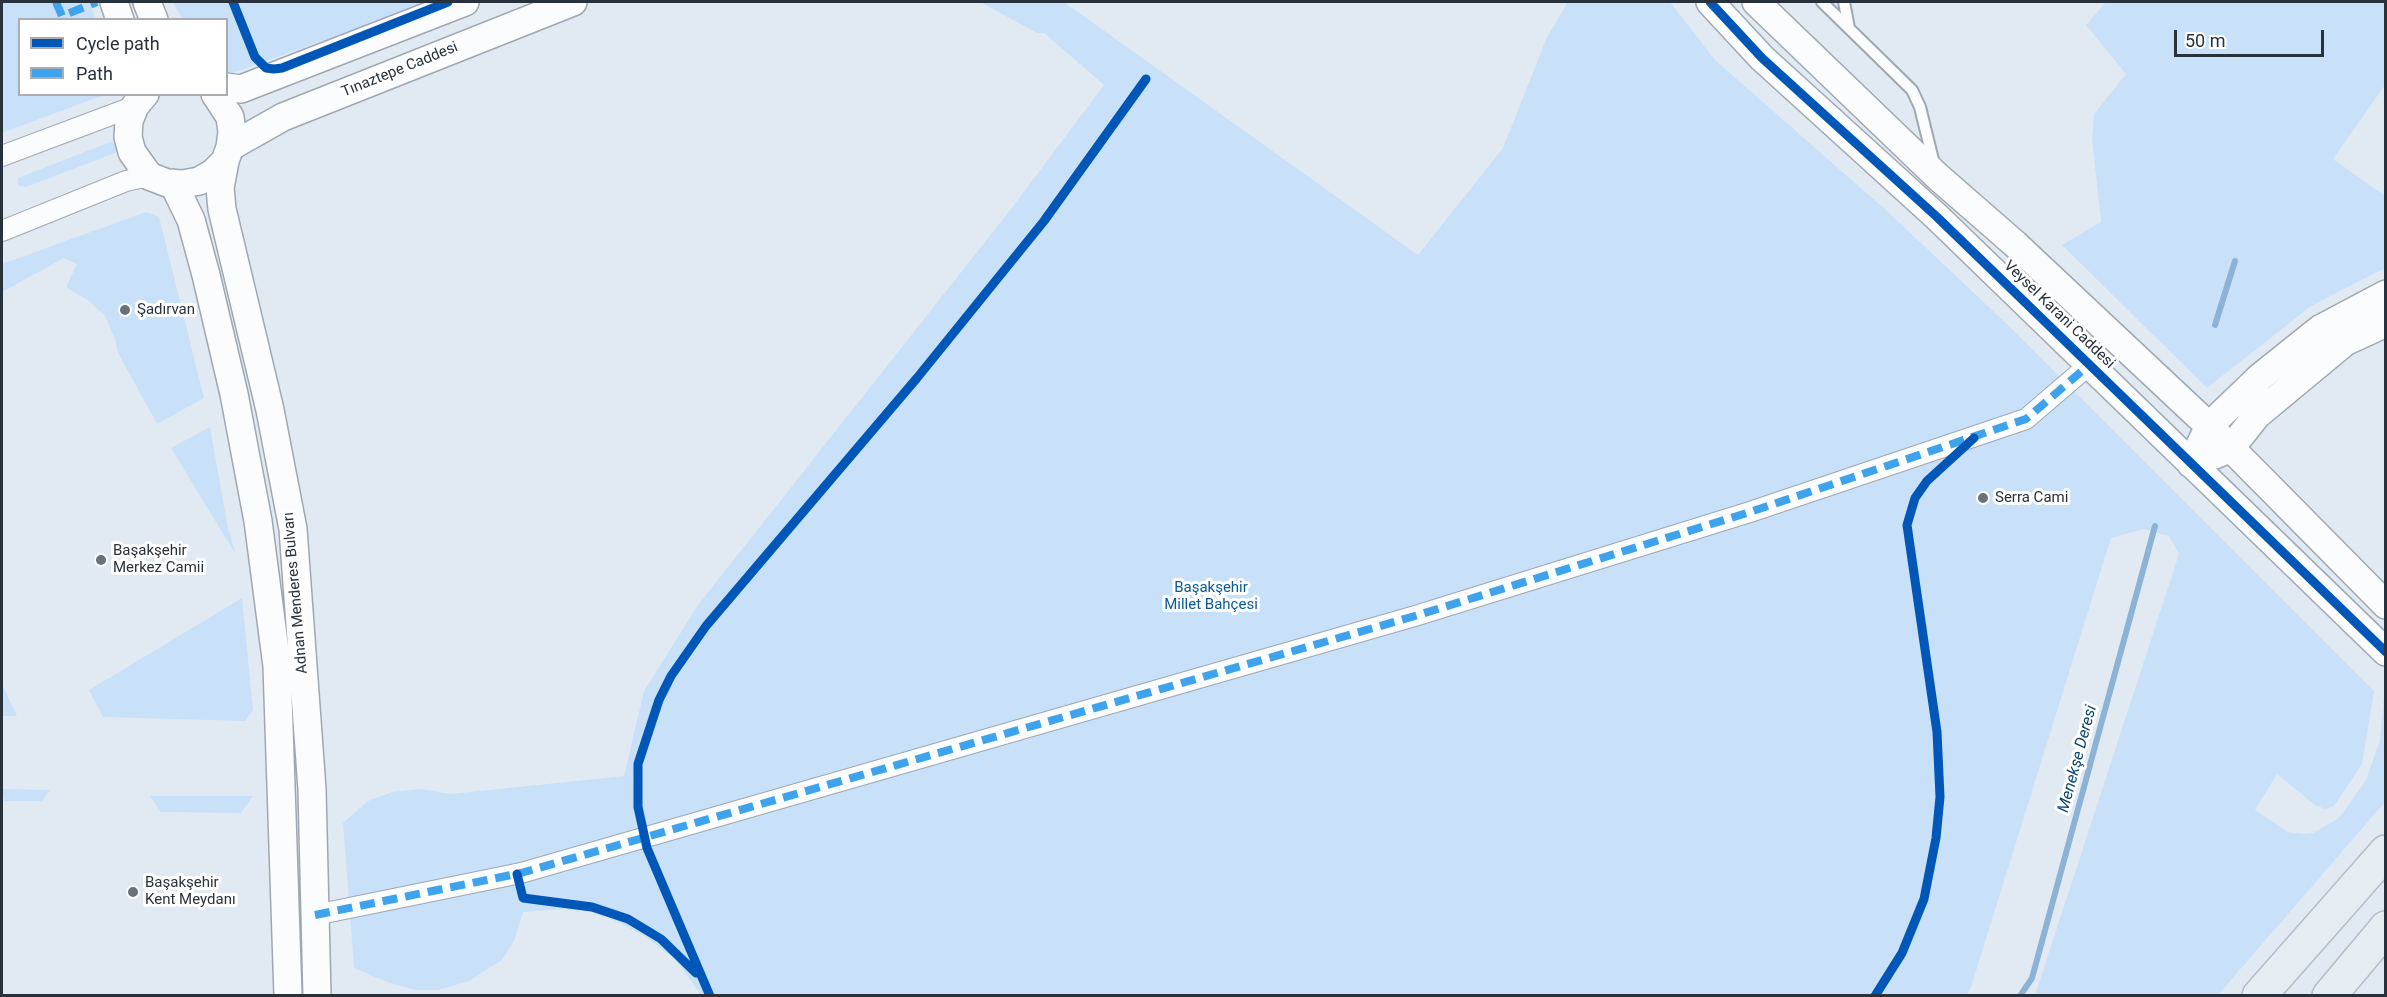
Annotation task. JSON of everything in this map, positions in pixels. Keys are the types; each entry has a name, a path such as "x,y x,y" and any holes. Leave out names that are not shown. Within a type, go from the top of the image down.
{"highway":[{"path":"2259,996 2385,852"},
{"path":"2276,996 2385,858"},
{"path":"2329,996 2385,928"}],"street":[{"path":"114,2 119,18"},
{"path":"147,2 153,18"},
{"path":"228,87 240,89 465,2"},
{"name":"Tınaztepe Caddesi","path":"161,179 199,181 213,173 228,154 283,117 573,2"},
{"name":"Veysel Karani Caddesi","path":"1710,2 1762,57 1937,217 2385,652"},
{"name":"Veysel Karani Caddesi","path":"1756,2 1937,176 2015,244 2209,426 2385,605"},
{"name":"Adnan Menderes Bulvarı","path":"216,96 230,117 232,132 220,188 222,209 270,410 293,529 312,789 317,996"},
{"path":"2,156 142,97"},
{"name":"Adnan Menderes Bulvarı","path":"142,97 129,121 128,137 132,152 161,179 191,220 234,394 258,521 277,666 288,996"},
{"path":"2,231 126,181 161,179"},
{"path":"2191,464 2209,426 2260,377 2320,329 2385,294"},
{"path":"2191,464 2231,448 2257,415 2345,342 2385,323"},
{"path":"315,915 522,873 1415,616 1739,516 2026,419 2089,364"}],"lane":[{"path":"1822,2 1912,90 1920,107 1937,176"},
{"path":"1844,2 1850,28"}],"green space":[{"path":"2,2 89,2 96,18 18,18 18,96 101,96 2,133"},
{"path":"173,2 431,2 228,75 228,18 181,18"},
{"name":"Başakşehir Millet Bahçesi","path":"980,2 1064,2 1418,255 1503,148 1547,37 1568,2 1670,2 1715,60 1887,211 2010,327 2374,691 2362,764 2334,806 2325,809 2315,805 2277,774 2255,810 2288,832 2302,834 2313,833 2339,818 2366,780 2380,740 2384,697 2385,802 2218,995 2035,995 2179,554 2169,536 2144,529 2111,538 1970,990 1966,995 701,995 676,960 643,935 600,913 562,909 523,912 514,941 502,960 469,981 438,990 416,990 387,982 354,968 343,823 368,801 392,792 421,789 451,794 624,776 644,691 698,605 1011,209 1104,85 1044,33 1037,33"},
{"path":"2106,2 2385,2 2385,85 2333,159 2385,196 2385,268 2311,306 2207,388 2062,245 2101,222 2092,138 2094,114 2126,74 2086,25"},
{"path":"110,142 118,143 118,151 115,153 26,187 18,186 18,178"},
{"path":"146,212 159,217 204,398 157,424 118,353 115,339 105,316 89,301 66,287 77,264 64,258 2,292 2,264"},
{"path":"210,427 228,528 236,555 171,448"},
{"path":"242,598 253,710 245,721 103,717 89,690"},
{"path":"2,684 17,716 2,716"},
{"path":"2,789 50,790 42,801 4,801"},
{"path":"150,796 253,796 241,813 161,812"}],"waterway":[{"name":"Menekşe Deresi","path":"2215,325 2235,261"},
{"name":"Menekşe Deresi","path":"2020,996 2032,978 2155,526"}],"marked path":[{"path":"56,2 62,16 97,2"},
{"path":"315,915 521,873 1415,616 1750,512 2026,419 2089,365"}],"cycle path":[{"path":"233,2 255,57 266,68 274,69 282,68 448,2"},
{"path":"1710,2 1762,58 1937,217 2386,652"},
{"path":"710,996 647,848 638,807 638,764 659,700 671,676 706,626 917,378 1044,221 1146,79"},
{"path":"1875,996 1902,953 1924,899 1936,838 1940,797 1937,732 1907,525 1915,498 1927,481 1974,438"},
{"path":"517,874 523,898 592,907 628,919 661,939 696,973"}],"place":[{"name":"Şadırvan","path":"125,310"},
{"name":"Serra Cami","path":"1983,498"},
{"name":"Başakşehir Merkez Camii","path":"101,560"},
{"name":"Başakşehir Kent Meydanı","path":"133,892"}]}
